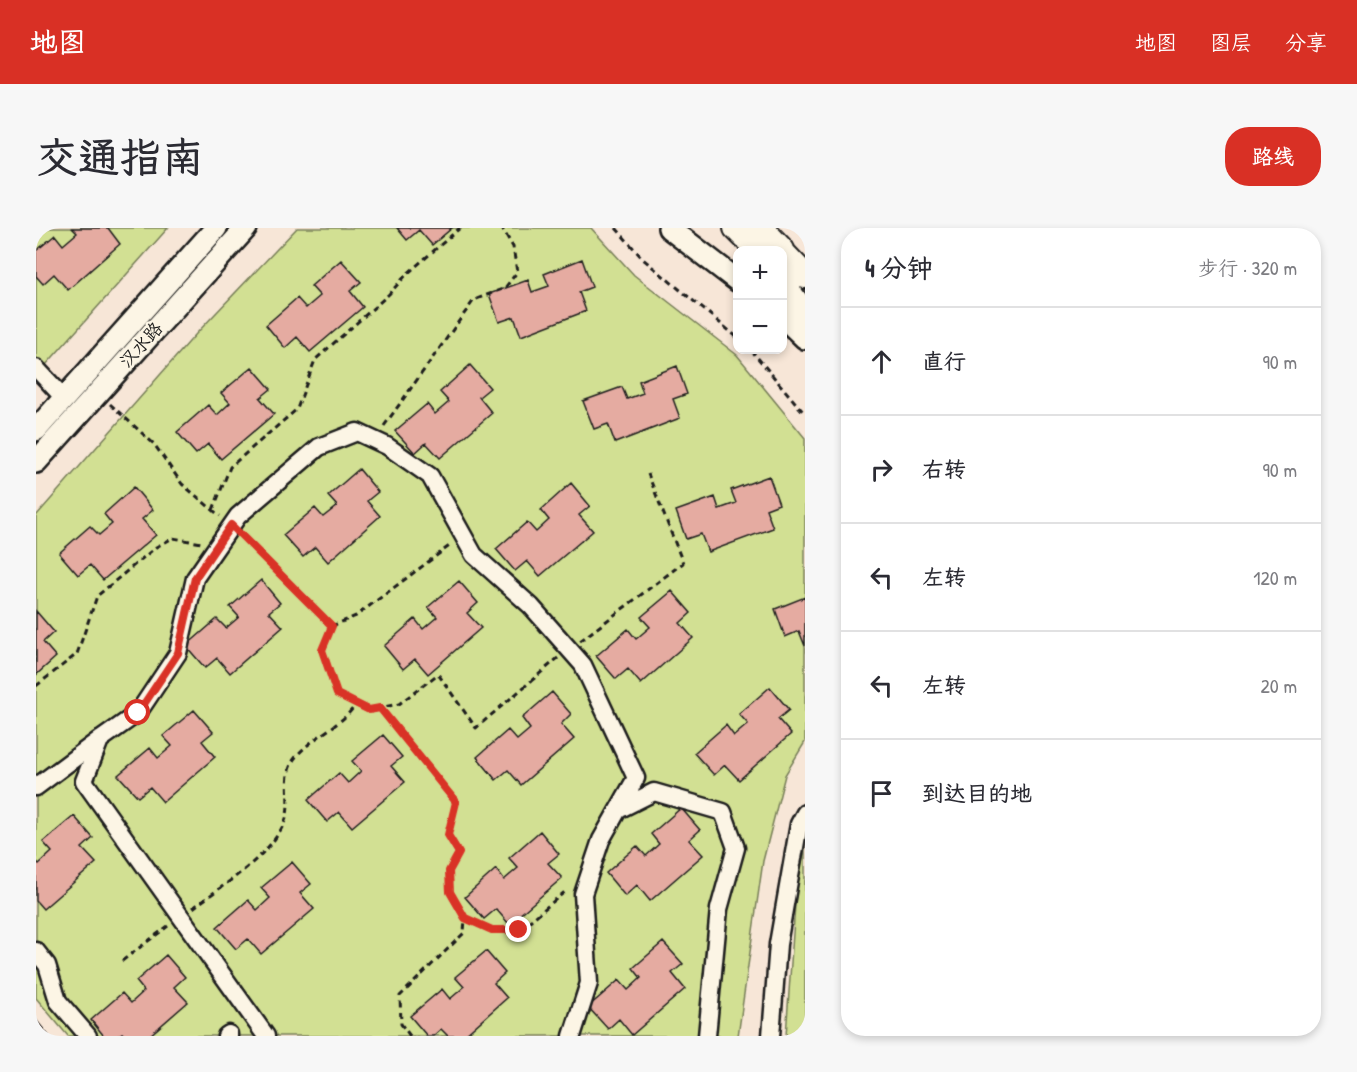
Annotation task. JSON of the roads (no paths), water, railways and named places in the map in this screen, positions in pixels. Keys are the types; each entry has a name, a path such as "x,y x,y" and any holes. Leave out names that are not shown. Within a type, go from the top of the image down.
{"highway":[{"path":"736,228 754,246"},
{"path":"761,228 777,246"},
{"path":"787,256 805,276"},
{"path":"787,288 805,314"}],"main road":[{"name":"汉水路","path":"36,430 216,228"},
{"name":"汉水路","path":"36,462 246,228"},
{"path":"669,228 733,277"},
{"path":"787,320 805,338"}],"street":[{"path":"36,368 64,398"},
{"path":"42,782 138,713 178,653 195,578 238,516 319,447 357,432 374,440 430,476 474,555 531,606 583,665 636,778 654,792 723,812 736,848 718,909 707,1036"},
{"path":"84,781 100,740"},
{"path":"572,1036 589,983 583,894 601,840 622,808 636,778"},
{"path":"42,782 84,781"},
{"path":"84,781 266,1036"},
{"path":"622,808 654,792"},
{"path":"771,1036 778,944 799,824 805,813"},
{"path":"36,951 46,965 58,1000 88,1036"}]}
